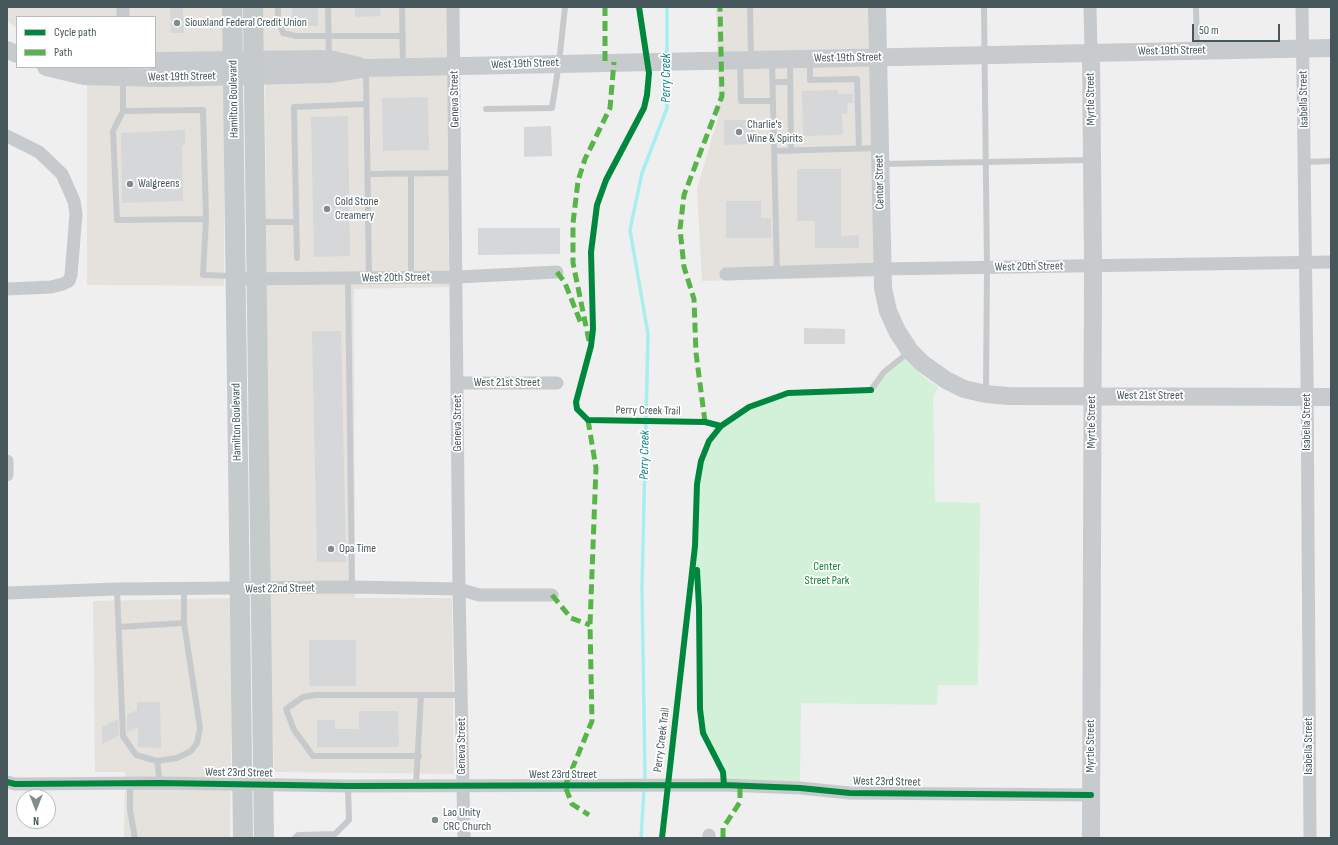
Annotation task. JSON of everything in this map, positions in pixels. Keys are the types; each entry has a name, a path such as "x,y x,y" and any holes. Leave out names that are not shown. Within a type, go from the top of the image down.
{"main road":[{"name":"Hamilton Boulevard","path":"232,7 243,838"},
{"name":"Hamilton Boulevard","path":"253,7 264,838"},
{"name":"Center Street","path":"877,7 881,269 888,311 897,331 910,351"},
{"name":"West 19th Street","path":"51,69 84,76 123,78 233,68 254,68 330,74 366,68 403,67 1331,48"},
{"name":"Myrtle Street","path":"1091,52 1093,266 1091,838"},
{"name":"West 19th Street","path":"254,68 329,58 366,68"},
{"name":"West 19th Street","path":"156,61 188,60 233,68"},
{"path":"156,66 188,60"},
{"path":"51,69 62,68"},
{"path":"123,78 135,68"},
{"name":"West 21st Street","path":"910,351 922,363 946,380 964,389 986,394 1331,397"}],"street":[{"name":"Geneva Street","path":"453,7 459,589 464,838"},
{"name":"Myrtle Street","path":"1090,7 1091,52"},
{"name":"Isabella Street","path":"1302,7 1306,263 1310,838"},
{"path":"7,136 39,152 62,174 74,201 76,214 71,276 69,281 63,284 7,289"},
{"name":"West 20th Street","path":"726,274 881,269 1331,262"},
{"name":"West 20th Street","path":"236,277 257,279 348,279 456,277 557,272"},
{"name":"West 21st Street","path":"458,383 557,383"},
{"path":"7,461 7,475"},
{"name":"West 22nd Street","path":"7,593 117,589 184,590 352,587 459,589 479,595 552,595"},
{"name":"West 23rd Street","path":"7,782 34,784 160,782 348,786 716,786 800,788 850,793 1091,795"}],"lane":[{"path":"278,7 278,20 283,33 296,36 403,36"},
{"path":"328,7 329,58"},
{"path":"402,7 403,67"},
{"path":"486,109 552,108 559,63 564,7"},
{"path":"750,7 742,101 773,102"},
{"path":"984,7 987,268 986,394"},
{"path":"1196,7 1197,50"},
{"path":"790,58 791,151"},
{"path":"810,58 810,80 857,79 859,148"},
{"path":"772,59 777,273"},
{"path":"366,68 369,278"},
{"path":"123,78 123,111 113,131 117,220 206,219"},
{"path":"773,82 790,82"},
{"path":"297,258 294,107 366,104"},
{"path":"123,111 203,110 206,219 203,275 236,277"},
{"path":"774,151 859,148 880,156 986,162 1092,160"},
{"path":"1304,162 1331,161"},
{"path":"368,174 455,173"},
{"path":"411,174 411,278"},
{"path":"256,222 296,222"},
{"path":"348,279 352,587"},
{"path":"871,390 884,372 910,351"},
{"path":"117,589 123,736 136,755 157,761 177,758 191,750 197,743 200,728 184,623 184,590"},
{"path":"118,627 184,623"},
{"path":"419,756 313,756 294,730 286,709 303,697 316,694 462,695"},
{"path":"416,785 419,756 421,695"},
{"path":"157,761 160,782"},
{"path":"130,783 130,810 135,838"},
{"path":"296,838 298,835 335,834 349,820 348,786"}],"shaded area":[{"path":"7,7 447,7 449,287 354,289 355,598 452,598 454,774 274,772 268,599 265,60 225,56 224,286 87,285 87,68 156,68 156,16 16,16 16,27 7,21"},
{"path":"716,7 883,7 876,277 702,281 697,188 719,115"},
{"path":"233,598 230,838 124,838 125,772 95,772 93,601"}],"green space":[{"name":"Center Street Park","path":"903,357 926,379 938,387 933,398 935,502 980,503 978,685 938,685 937,705 801,703 800,788 724,785 723,772 703,733 700,709 699,607 695,546 697,484 701,461 709,441 728,419 749,407 788,393 871,390 884,372"}],"building":[{"name":"Siouxland Federal Credit Union","path":"170,7 183,7 184,33 171,33"},
{"path":"292,7 318,7 318,26 292,26"},
{"path":"355,7 380,7 381,16 355,17"},
{"path":"838,90 838,94 853,94 853,103 848,103 847,114 842,114 843,135 803,136 802,91"},
{"path":"428,97 429,150 383,151 382,98"},
{"path":"348,116 350,256 314,257 311,117"},
{"name":"Charlie's Wine & Spirits","path":"724,120 754,120 755,144 724,145"},
{"path":"551,126 552,156 524,157 524,127"},
{"name":"Walgreens","path":"185,130 185,145 182,145 183,201 122,203 121,133"},
{"path":"797,169 841,169 841,236 859,235 859,248 815,248 815,221 797,221"},
{"path":"726,201 761,201 761,218 771,218 771,238 726,238"},
{"path":"478,228 560,228 560,254 478,255"},
{"path":"804,328 845,329 845,344 804,344"},
{"path":"312,331 341,331 346,562 317,562"},
{"path":"309,640 356,640 356,686 309,686"},
{"path":"137,702 160,702 161,748 138,747 138,727 127,732 127,715 137,710"},
{"path":"359,711 398,711 399,747 317,747 317,720 335,720 335,729 359,729"},
{"path":"118,719 119,736 102,744 102,727"}],"waterway":[{"name":"Perry Creek","path":"667,7 667,57"},
{"name":"Perry Creek","path":"641,838 645,775 642,588 648,334 630,230 642,173 667,108 667,67"}],"marked path":[{"path":"605,7 605,61"},
{"path":"705,422 696,353 694,299 684,267 680,229 684,195 722,96 720,7"},
{"path":"589,341 573,263 573,223 578,181 585,159 610,108 614,62"},
{"path":"557,272 565,283 582,326"},
{"path":"588,420 596,468 590,625 592,721 565,786 572,804 589,815"},
{"path":"552,595 571,618 590,625"},
{"path":"723,838 723,828 740,802 740,786"}],"cycle path":[{"name":"Perry Creek Trail","path":"639,7 649,73 647,95 644,108 606,180 597,205 591,252 593,329 591,346 576,402 577,409 588,420 705,422 721,426 709,441 701,461 697,484 695,546 662,838"},
{"path":"721,426 749,407 788,393 871,390"},
{"path":"697,570 699,607 700,709 703,733 723,772 724,785"},
{"path":"7,782 15,784 160,783 348,786 724,785 800,788 850,793 1091,795"}],"place":[{"name":"Siouxland Federal Credit Union","path":"177,23"},
{"name":"Charlie's Wine & Spirits","path":"739,132"},
{"name":"Walgreens","path":"130,184"},
{"name":"Cold Stone Creamery","path":"327,209"},
{"name":"Opa Time","path":"331,549"},
{"name":"Lao Unity CRC Church","path":"435,820"}]}
